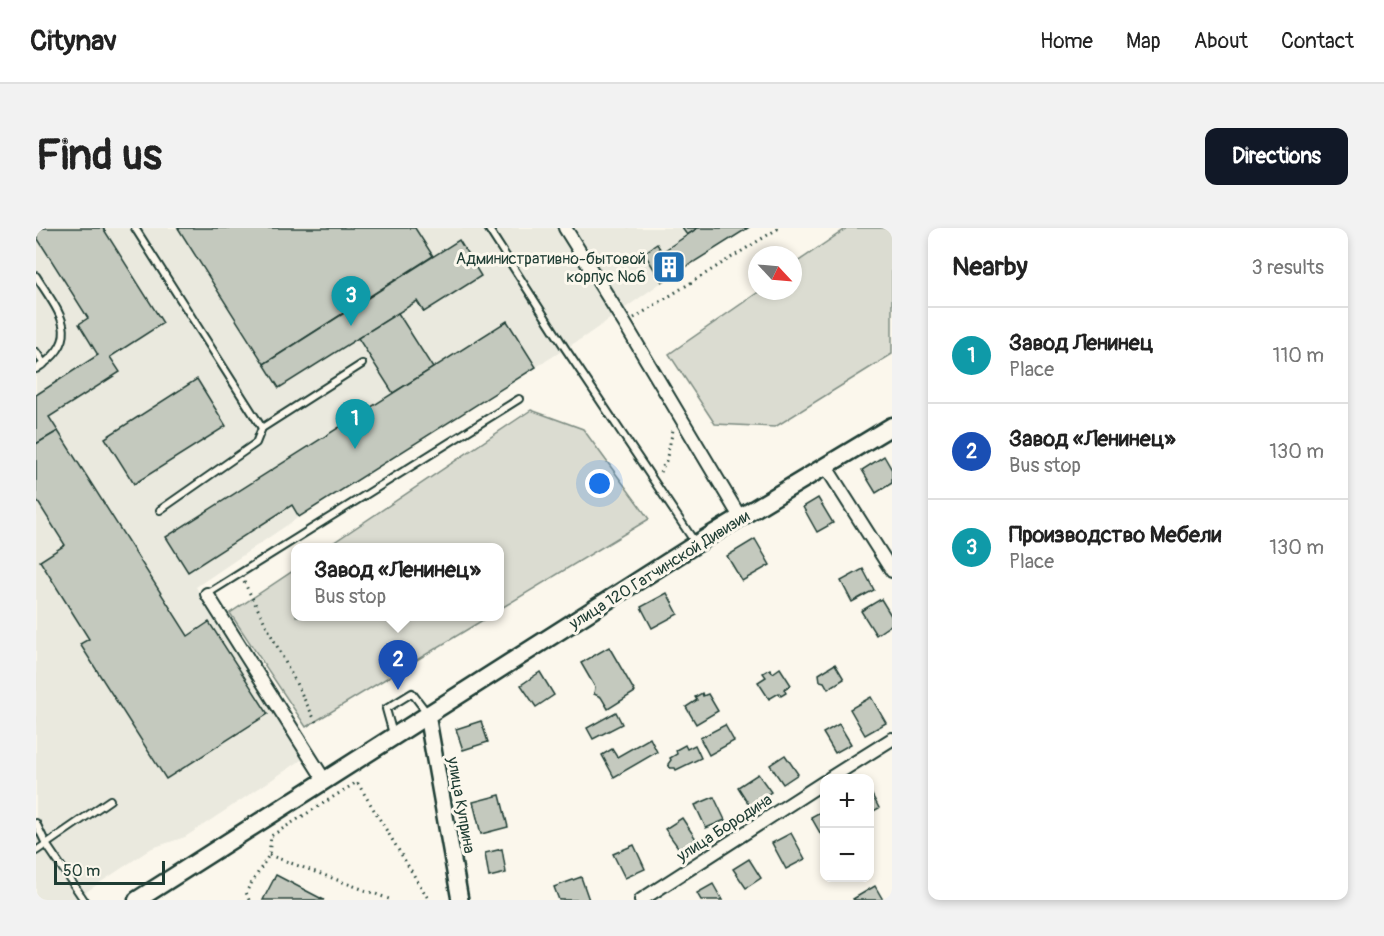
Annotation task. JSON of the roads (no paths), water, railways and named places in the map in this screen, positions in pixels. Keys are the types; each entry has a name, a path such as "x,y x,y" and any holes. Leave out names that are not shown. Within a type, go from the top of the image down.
{"main road":[{"name":"улица 120 Гатчинской Дивизии","path":"137,900 696,544 892,426"}],"street":[{"path":"565,228 740,517"},
{"path":"826,467 892,571"},
{"path":"207,594 325,781"},
{"name":"улица Куприна","path":"428,715 460,900"},
{"path":"836,774 892,739"},
{"name":"улица Бородина","path":"641,900 820,785"}],"lane":[{"path":"135,228 262,428"},
{"path":"488,228 696,544"},
{"path":"36,276 62,318 65,335 53,356 36,369"},
{"path":"36,352 44,364"},
{"path":"160,510 256,443 262,428 362,364"},
{"path":"207,594 519,399"},
{"path":"394,737 386,709 412,693 428,715"},
{"path":"36,851 110,800"},
{"path":"36,823 46,844 84,900"}],"place":[{"name":"Административно-бытовой корпус №6","path":"669,267"},
{"name":"Производство Мебели","path":"351,326"},
{"name":"Завод Ленинец","path":"355,449"},
{"name":"Завод «Ленинец»","path":"398,690"}]}
